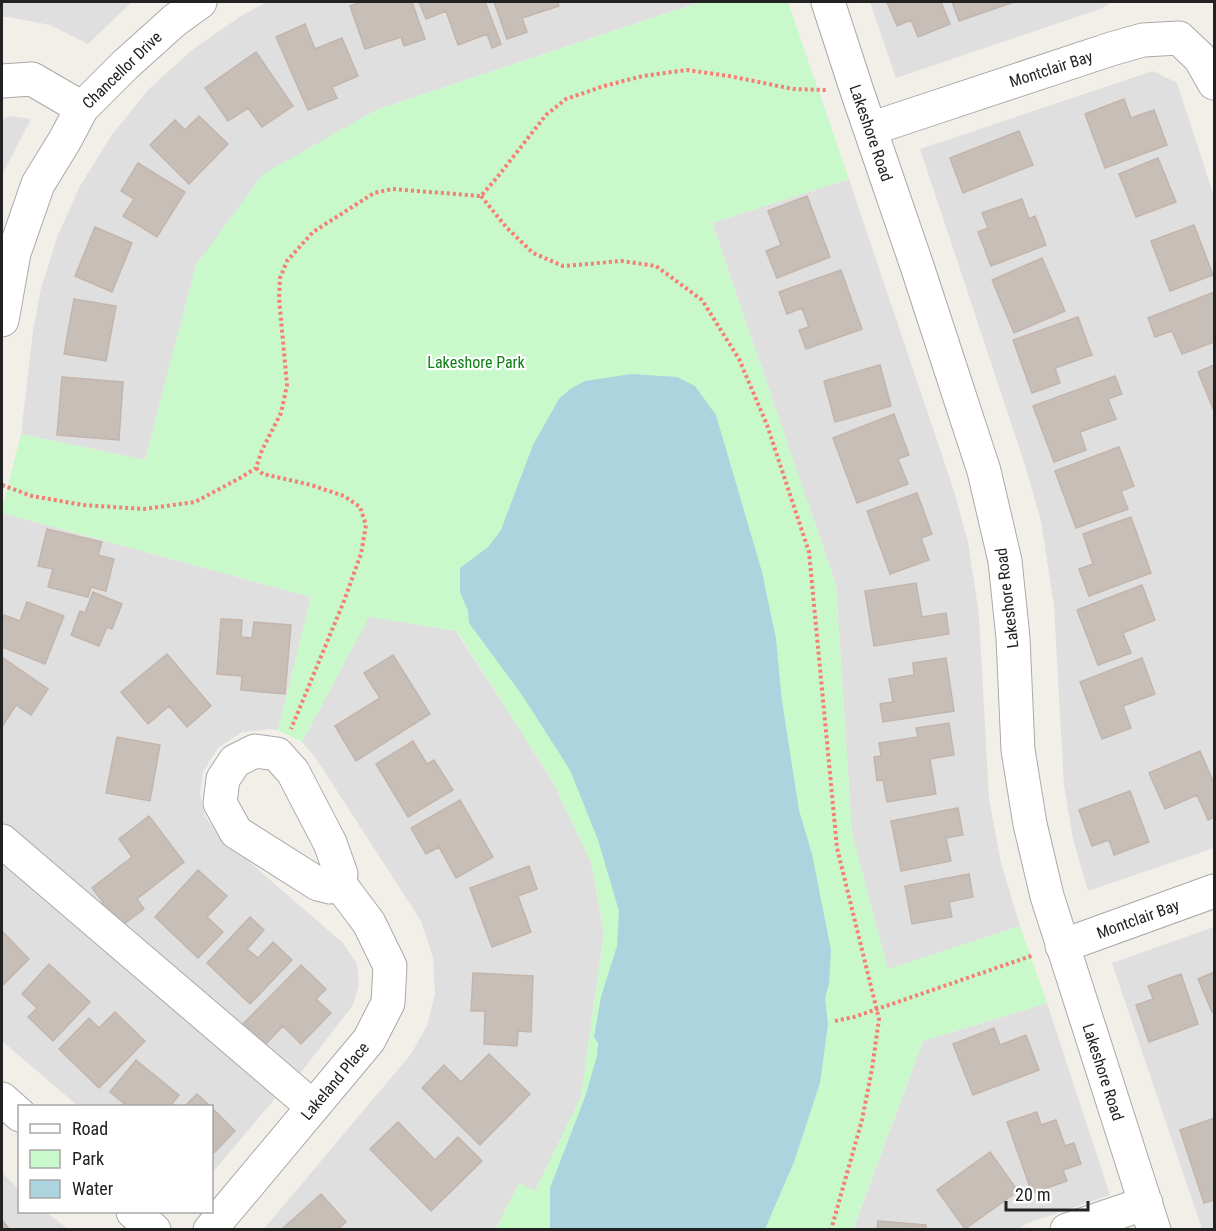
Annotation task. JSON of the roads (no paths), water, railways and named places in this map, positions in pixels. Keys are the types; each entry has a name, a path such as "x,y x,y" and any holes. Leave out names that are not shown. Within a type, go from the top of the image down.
{"street":[{"name":"Chancellor Drive","path":"2,320 15,253 38,184 82,108 124,65 175,20 200,2"},
{"name":"Lakeshore Road","path":"828,2 984,471 1005,561 1013,638 1018,750 1030,824 1047,897 1150,1216 1067,1230"},
{"name":"Montclair Bay","path":"870,129 1143,40 1179,39 1200,58 1215,83"},
{"path":"2,81 32,79 82,108"},
{"name":"Lakeland Place","path":"210,1230 369,1040 388,1003 390,966 369,923 339,883 341,874 330,843 293,772 277,754 255,751 235,760 223,779 220,803 236,832 318,884 330,887 339,883"},
{"path":"2,841 313,1107"},
{"name":"Montclair Bay","path":"1062,946 1215,891"},
{"path":"2,1099 18,1113"},
{"path":"134,1213 154,1230"}],"water":[{"path":"631,374 677,377 695,386 716,415 762,572 776,639 782,701 799,810 812,854 831,950 829,984 825,998 828,1024 820,1083 794,1162 765,1229 550,1229 550,1188 585,1097 597,1056 598,1043 594,1037 601,997 617,946 619,911 598,840 570,770 522,695 469,623 468,611 460,592 460,568 488,547 501,530 533,445 559,399 570,389 585,381"}],"park label":[{"name":"Lakeshore Park","path":"476,362"}]}
